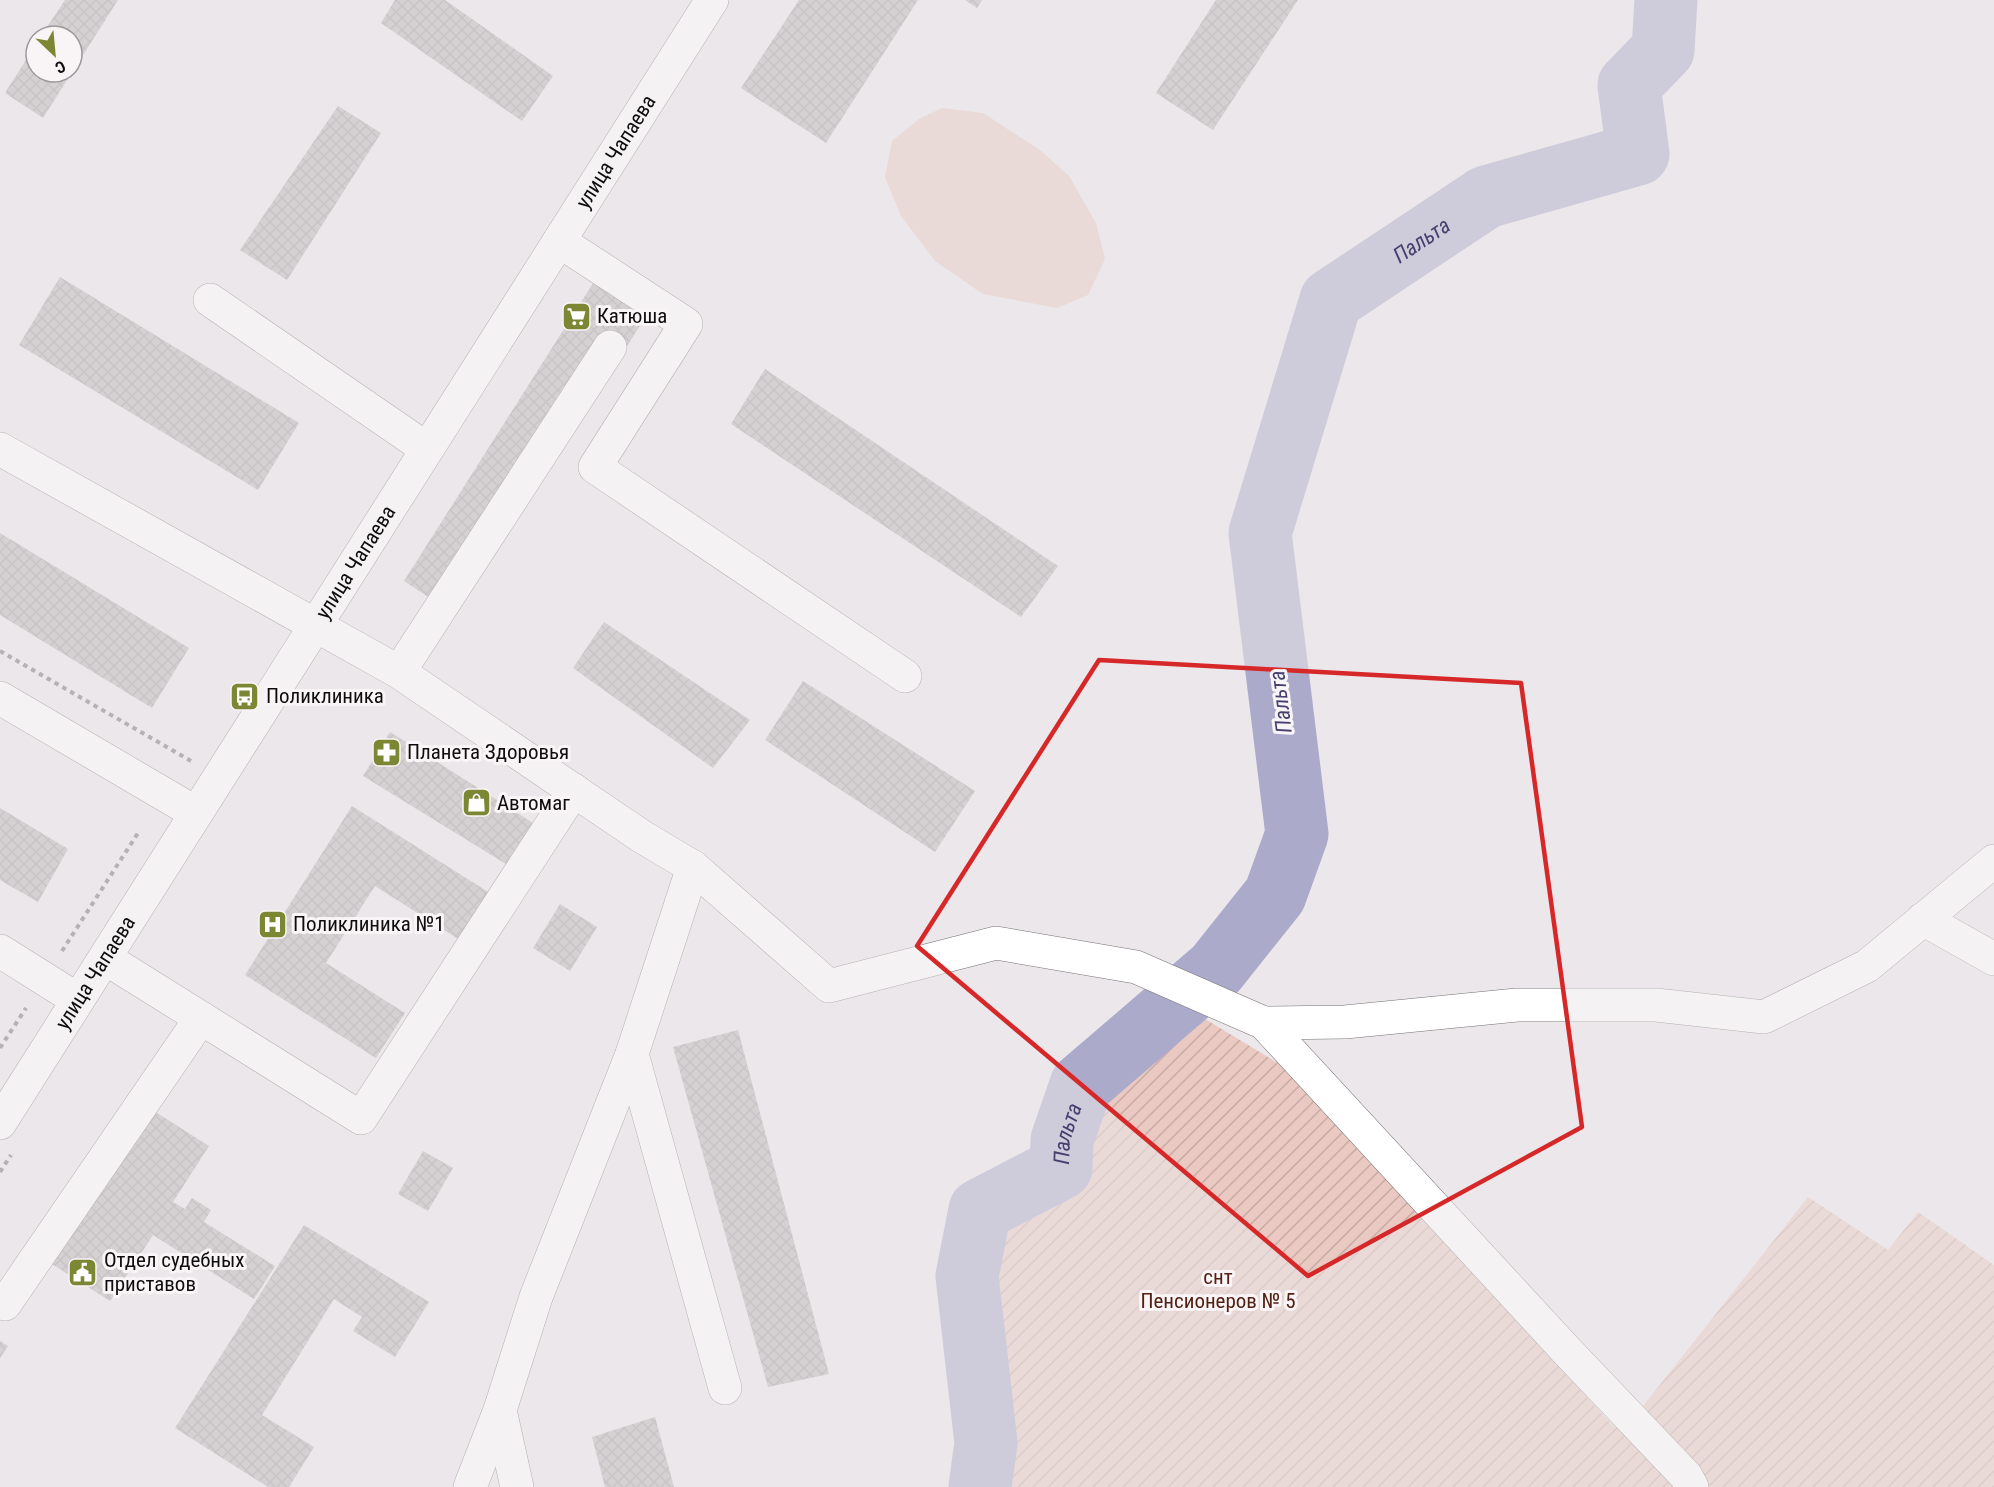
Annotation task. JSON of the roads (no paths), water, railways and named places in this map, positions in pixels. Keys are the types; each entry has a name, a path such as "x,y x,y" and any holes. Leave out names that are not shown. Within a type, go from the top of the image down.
{"street":[{"name":"улица Чапаева","path":"0,1123 712,0"},
{"path":"559,241 686,324 595,467 904,676"},
{"path":"210,300 427,449"},
{"path":"399,672 610,347"},
{"path":"0,449 399,672 641,836 693,867 829,986 996,943 1136,967 1264,1023 1566,1350 1686,1476 1692,1487"},
{"path":"0,698 196,813"},
{"path":"105,958 361,1118 574,790"},
{"path":"1264,1023 1345,1022 1517,1005 1656,1005 1764,1017 1867,966 1994,861"},
{"path":"470,1487 500,1410 536,1297 632,1054 693,867"},
{"path":"1923,920 1994,959"},
{"path":"0,951 78,1000"},
{"path":"0,1300 5,1304 201,1018"},
{"path":"632,1054 725,1388"},
{"path":"500,1410 517,1487"}],"waterway":[{"name":"Пальта","path":"980,1487 986,1443 967,1276 980,1210 1061,1168 1062,1140 1081,1085 1216,969 1275,895 1297,834 1260,533 1331,300 1486,197 1638,154 1629,85 1663,50 1666,0"}],"place":[{"name":"Катюша","path":"576,316"},
{"name":"Поликлиника","path":"245,696"},
{"name":"Планета Здоровья","path":"386,752"},
{"name":"Автомаг","path":"476,803"},
{"name":"Поликлиника №1","path":"272,924"},
{"name":"Отдел судебных приставов","path":"83,1272"}],"park label":[{"name":"снт Пенсионеров № 5","path":"1218,1289"}]}
